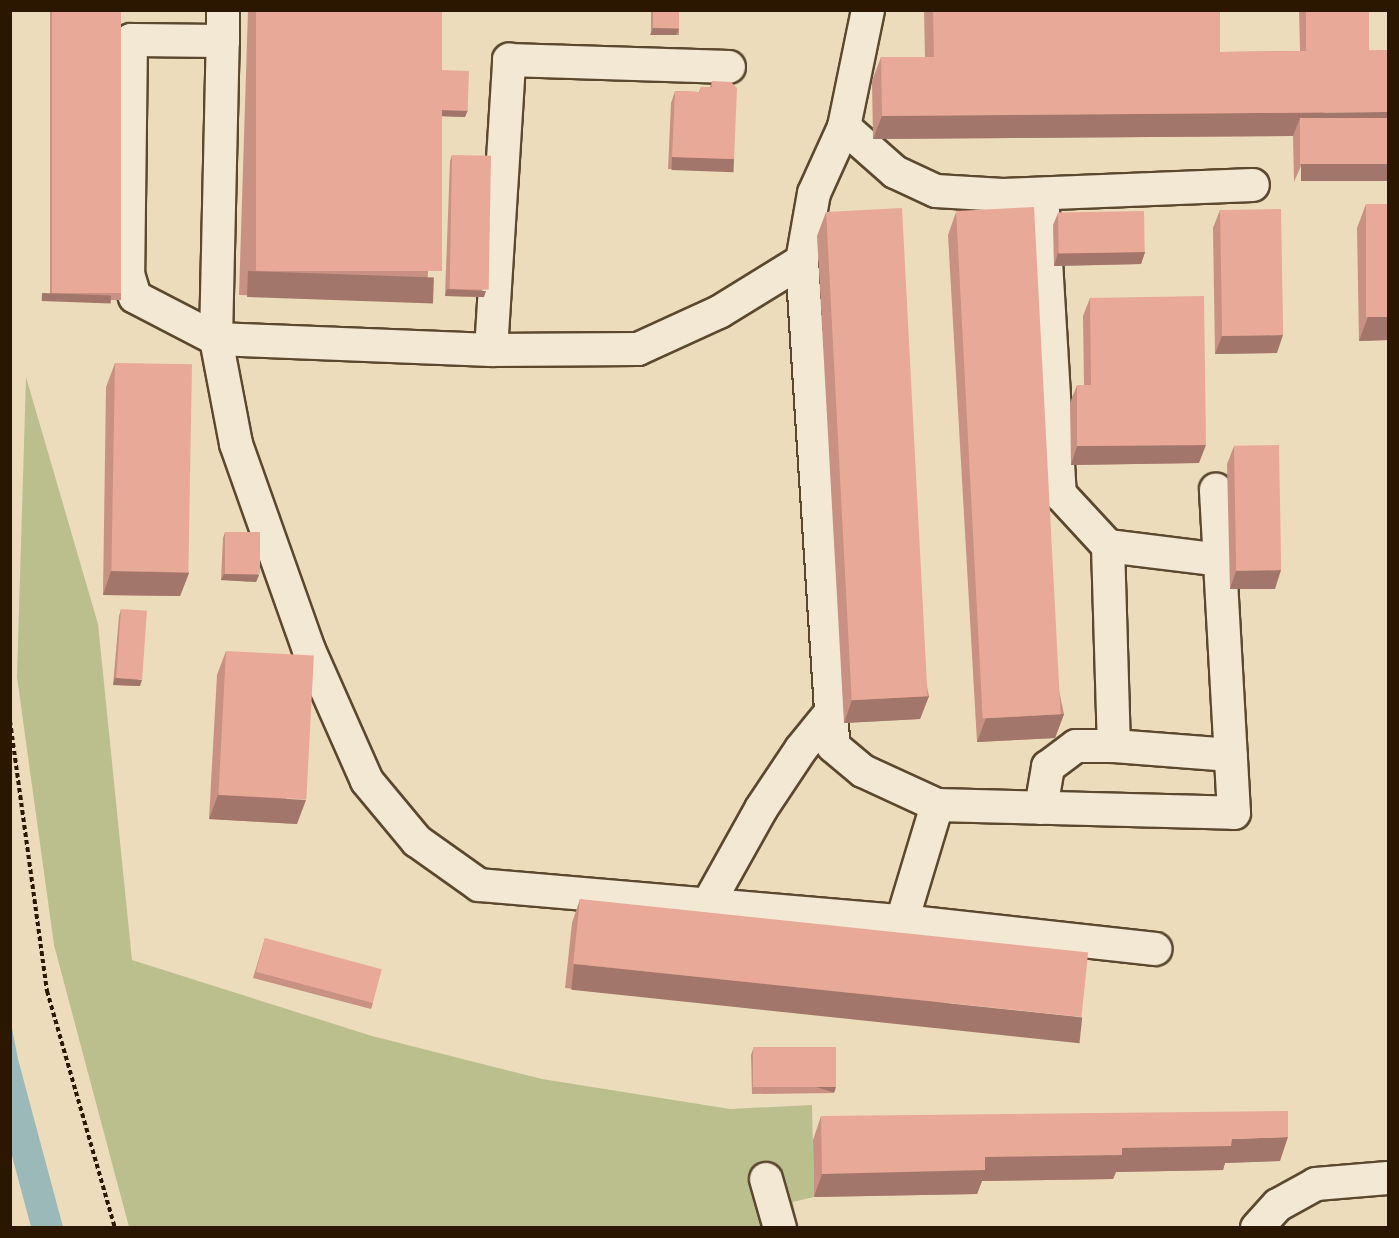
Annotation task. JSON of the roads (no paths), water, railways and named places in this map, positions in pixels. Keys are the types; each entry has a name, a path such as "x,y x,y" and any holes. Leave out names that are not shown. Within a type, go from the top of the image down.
{"street":[{"path":"223,10 216,339 236,444 309,650 367,781 417,841 479,885 902,921 1155,949"},
{"path":"868,10 844,127 814,193 802,261 833,746 864,771 938,805 1233,813 1216,489"},
{"path":"223,41 131,40 128,274 135,297 216,339 491,350 638,349 719,312 802,261"},
{"path":"491,350 509,60 729,67"},
{"path":"844,127 896,172 936,191 1042,194 1253,185"},
{"path":"1042,194 1060,494 1108,546 1220,560"},
{"path":"1108,546 1113,746"},
{"path":"708,904 761,809 801,749 831,712"},
{"path":"1041,808 1048,767 1076,746 1113,746 1231,755"},
{"path":"902,921 938,805"},
{"path":"1257,1227 1278,1205 1316,1184 1389,1178"},
{"path":"766,1179 780,1227"}],"water":[{"path":"10,1018 18,1059 63,1227 31,1227 11,1152"}]}
